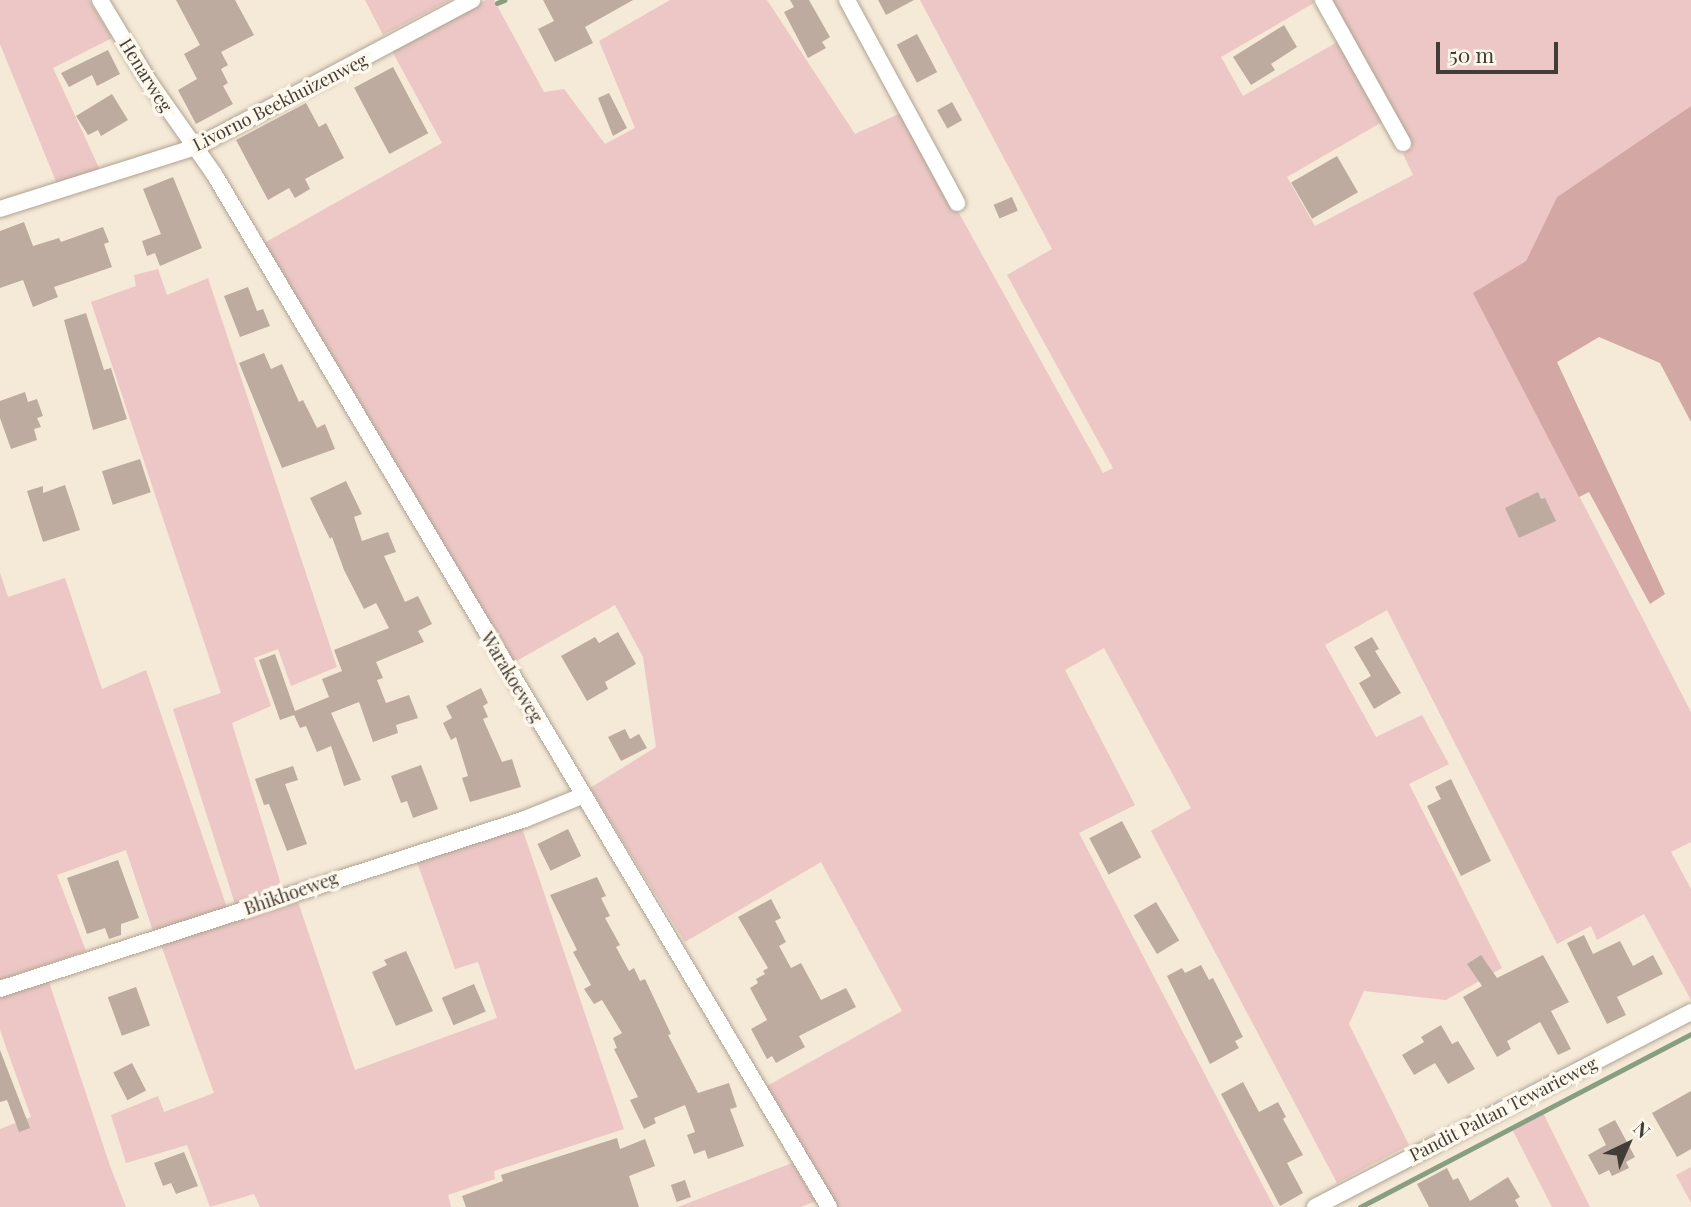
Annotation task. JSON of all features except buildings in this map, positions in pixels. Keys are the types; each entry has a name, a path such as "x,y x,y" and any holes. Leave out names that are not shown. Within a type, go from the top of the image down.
{"street":[{"name":"Henarweg","path":"100,0 148,80 196,147"},
{"name":"Livorno Beekhuizenweg","path":"0,209 196,147 472,0"},
{"path":"847,0 957,203"},
{"path":"1323,0 1403,143"},
{"name":"Warakoeweg","path":"196,147 829,1207"},
{"name":"Bhikhoeweg","path":"0,989 512,823 582,796"},
{"name":"Pandit Paltan Tewarieweg","path":"1315,1207 1691,1012"}],"shaded area":[{"path":"0,0 89,0 112,38 53,68 100,170 57,184 0,44"},
{"path":"365,0 450,0 383,35"},
{"path":"486,0 494,0 544,92 564,89 605,144 635,128 599,41 670,0 767,0 855,134 903,112 1103,473 1113,468 1007,275 1052,249 920,0 1313,0 1314,3 1221,57 1243,96 1339,41 1384,121 1287,177 1315,226 1413,175 1403,154 1412,148 1330,0 1691,0 1691,106 1557,197 1526,261 1474,293 1691,712 1691,842 1671,852 1691,889 1691,1000 1644,914 1597,940 1591,926 1557,944 1387,610 1325,645 1376,737 1422,715 1449,764 1409,784 1502,968 1446,1000 1364,991 1349,1024 1409,1145 1337,1183 1151,831 1191,808 1104,648 1065,670 1135,805 1079,833 1274,1207 835,1207 765,1087 902,1011 821,862 685,942 590,788 656,747 643,657 615,605 513,663 264,243 442,143 392,51"},
{"path":"1691,106 1691,422 1660,363 1599,337 1557,362 1665,594 1650,604 1589,492 1579,497 1473,293 1526,261 1557,197"},
{"path":"158,269 167,295 208,278 337,667 291,686 278,649 254,658 271,706 232,723 282,888 235,904 173,709 221,693 91,302 136,286 134,275"},
{"path":"0,573 8,597 65,578 102,689 146,670 227,908 153,931 126,850 57,875 86,951 0,980"},
{"path":"521,825 624,1129 494,1171 495,1179 448,1195 451,1207 260,1207 254,1194 210,1207 187,1145 126,1163 111,1115 158,1096 164,1112 214,1093 160,942 297,899 355,1070 497,1018 478,962 455,969 417,862"},
{"path":"48,979 126,1207 0,1207 0,1129 31,1117 0,1030 0,996"},
{"path":"1543,1113 1590,1207 1552,1207 1512,1129"},
{"path":"792,1163 816,1201 801,1207 678,1207"},
{"path":"1691,1167 1691,1203 1676,1175"}],"waterway":[{"path":"497,3 504,0"},
{"path":"1360,1207 1691,1034"}]}
